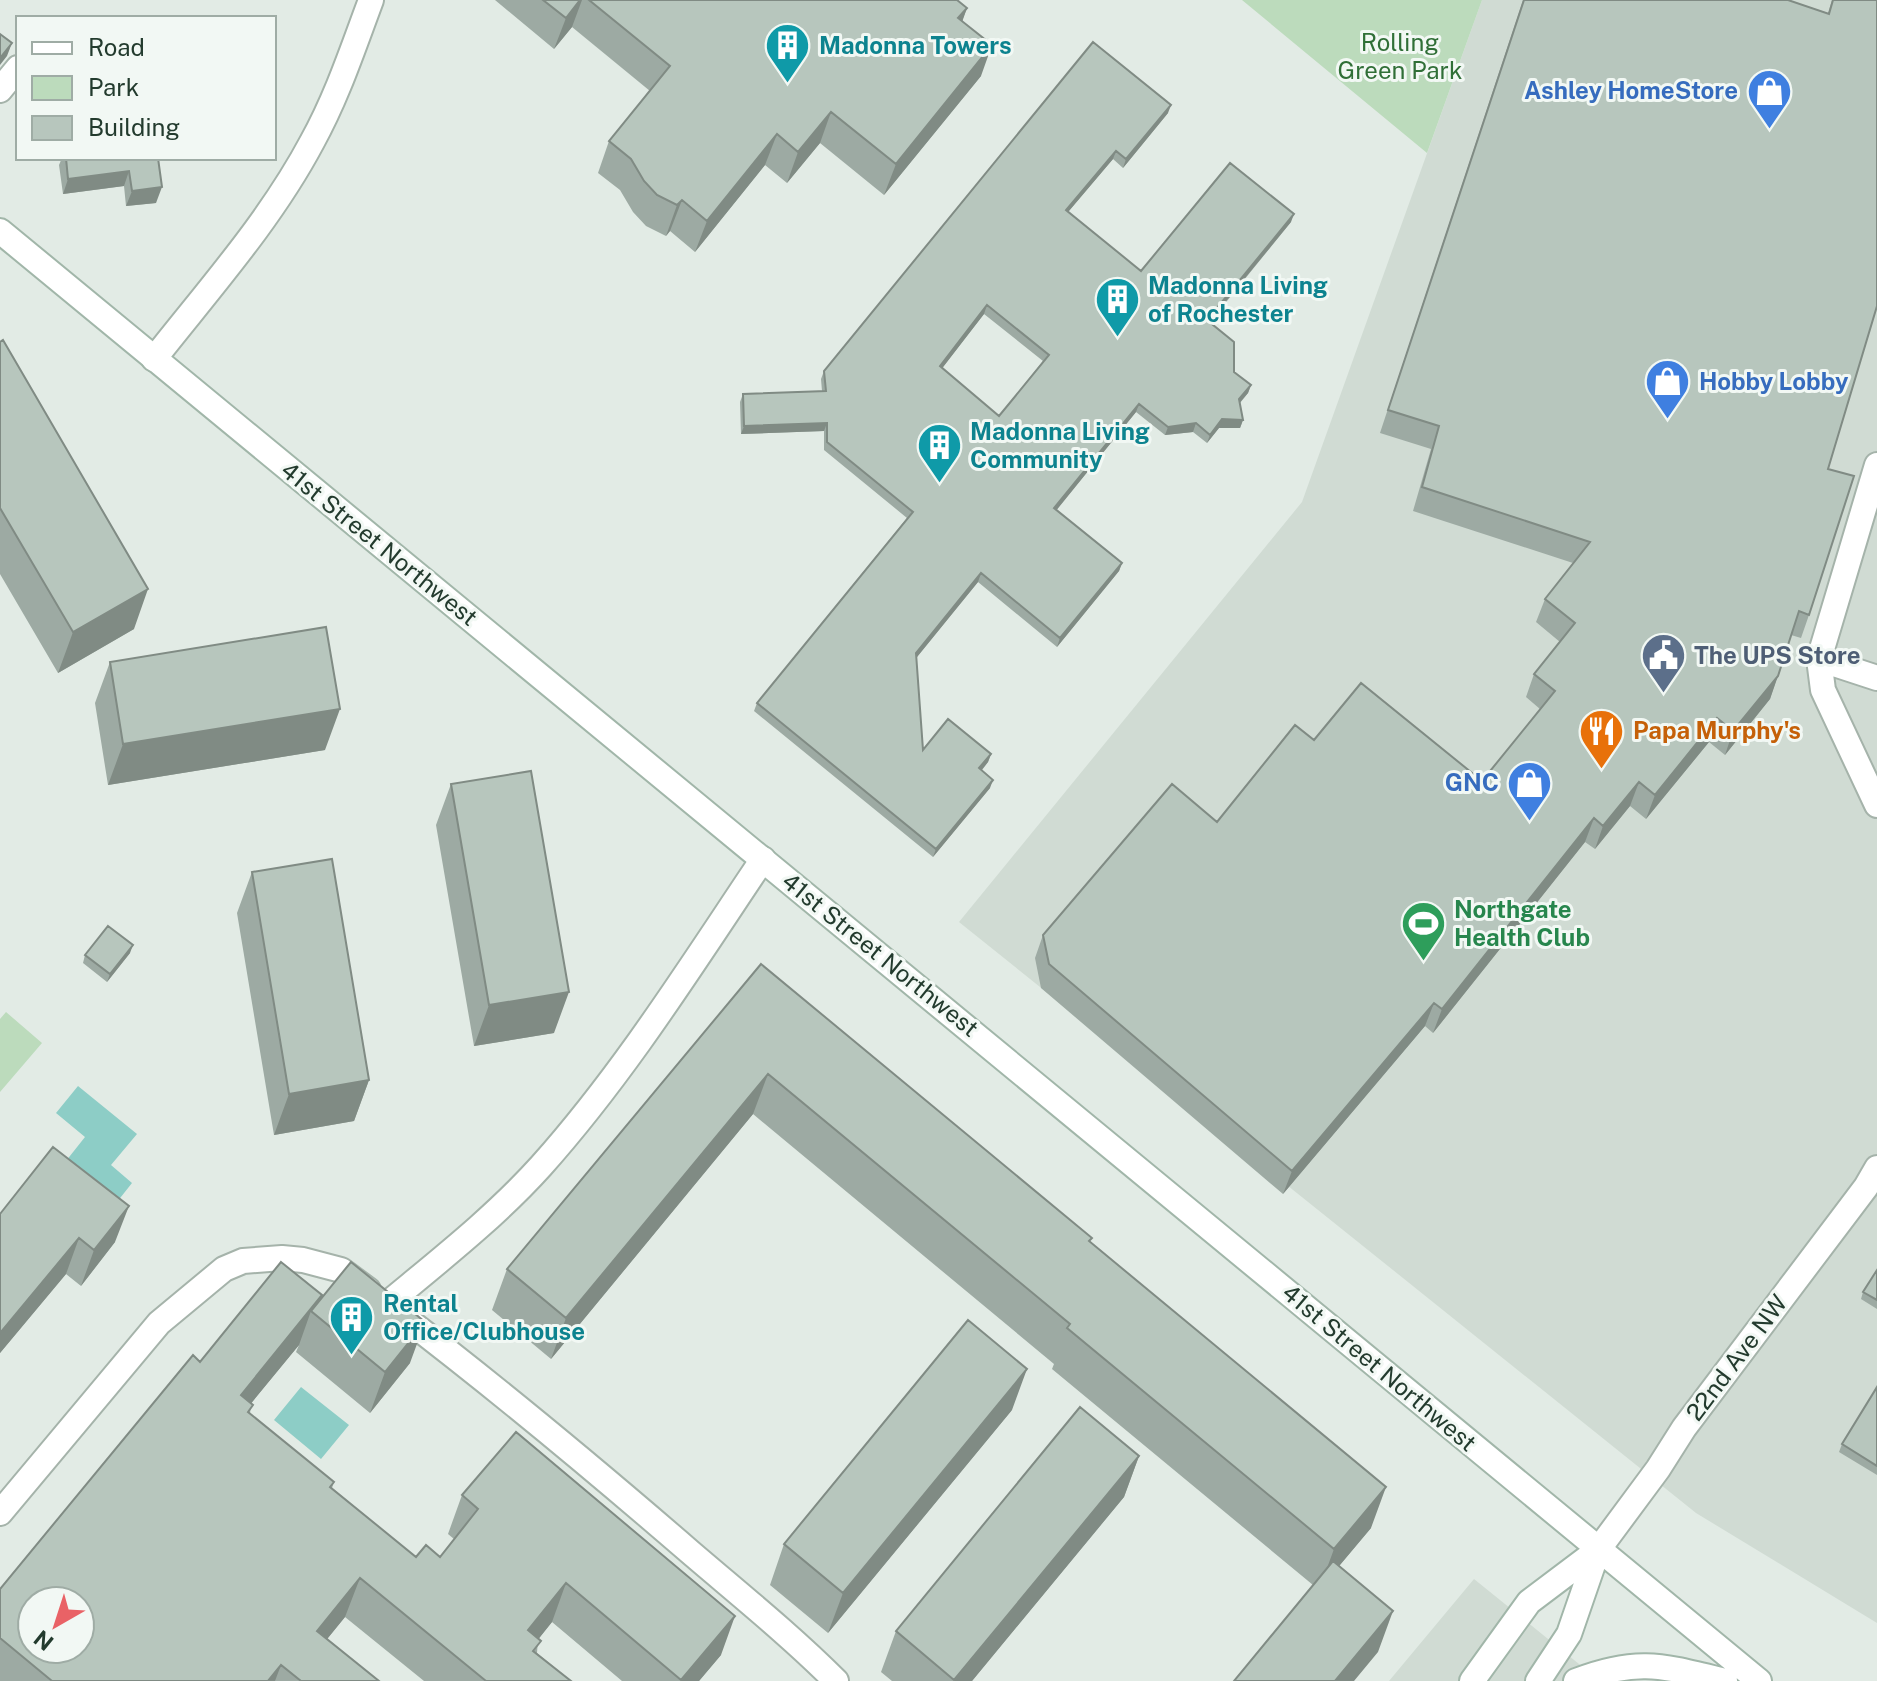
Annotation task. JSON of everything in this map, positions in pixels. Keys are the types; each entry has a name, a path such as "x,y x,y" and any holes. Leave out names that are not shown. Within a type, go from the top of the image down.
{"street":[{"path":"154,359 246,244 313,142 342,79 371,0"},
{"path":"0,90 16,70"},
{"name":"41st Street Northwest","path":"2,237 763,859 1759,1681"},
{"path":"1877,465 1819,659 1823,690 1877,805"},
{"path":"1819,659 1877,678"},
{"path":"387,1304 478,1228 540,1166 627,1057 763,859"},
{"name":"22nd Ave NW","path":"1598,1550 1684,1428 1866,1187 1877,1168"},
{"path":"0,1513 159,1323 224,1269 243,1261 282,1258 321,1263 341,1270 500,1391 797,1641 836,1681"},
{"path":"1472,1681 1529,1602 1598,1550"},
{"path":"1538,1681 1569,1634 1598,1550"},
{"path":"1576,1681 1606,1670 1634,1665 1673,1669 1725,1681"}],"shaded area":[{"path":"1482,0 1877,0 1877,1623 1696,1513 959,922 1302,502"},
{"path":"1474,1579 1600,1681 1389,1681"}],"green space":[{"name":"Rolling Green Park","path":"1242,0 1482,0 1427,153"},
{"path":"6,1012 42,1043 0,1092 0,1019"}],"water":[{"path":"78,1086 137,1134 111,1165 132,1183 113,1207 62,1166 85,1137 56,1113"},
{"path":"301,1387 349,1425 321,1459 274,1420"}],"building":[{"path":"543,0 580,0 566,18"},
{"path":"589,0 957,0 967,8 958,18 992,45 896,164 831,112 798,152 777,134 707,221 682,200 677,205 657,195 631,159 609,141 670,66"},
{"path":"1524,0 1788,0 1829,14 1833,0 1877,0 1877,306 1828,469 1854,476 1809,615 1799,611 1778,676 1733,731 1717,718 1655,795 1639,782 1603,826 1594,818 1442,1009 1434,1003 1292,1171 1049,964 1043,935 1172,784 1217,822 1295,725 1314,740 1361,683 1482,781 1555,691 1534,674 1575,623 1545,599 1590,542 1422,487 1439,426 1388,410"},
{"path":"0,34 12,43 0,58"},
{"path":"1093,42 1171,105 1126,159 1116,151 1066,210 1141,271 1230,163 1294,214 1207,320 1234,342 1234,372 1251,385 1239,399 1243,420 1222,419 1210,435 1196,423 1168,427 1139,404 1054,508 1122,563 1060,638 981,573 916,653 923,750 948,719 991,754 979,768 993,780 936,849 757,703 913,512 827,442 827,423 744,426 743,394 826,391 824,371","holes":["987,305 1049,355 999,416 940,366"]},
{"path":"66,160 158,160 162,187 132,191 129,171 68,179"},
{"path":"3,340 148,589 73,632 0,508 0,342"},
{"path":"326,627 340,709 123,744 110,662"},
{"path":"531,771 569,992 489,1005 451,784"},
{"path":"332,859 369,1080 289,1094 252,872"},
{"path":"108,926 133,945 110,974 85,955"},
{"path":"761,964 1386,1487 1334,1549 1067,1328 1070,1324 768,1074 566,1318 507,1269"},
{"path":"53,1147 129,1206 94,1250 79,1238 0,1333 0,1214"},
{"path":"281,1262 322,1295 241,1395 253,1405 248,1412 334,1482 330,1487 416,1557 426,1545 440,1557 478,1509 462,1495 516,1432 735,1616 681,1680 566,1583 528,1630 541,1641 533,1651 571,1681 486,1681 360,1578 317,1631 379,1681 301,1681 281,1665 268,1681 52,1681 33,1665 96,1665 96,1585 16,1585 16,1651 0,1638 0,1589 193,1355 200,1362"},
{"path":"351,1262 425,1322 385,1372 311,1311"},
{"path":"1877,1270 1877,1300 1863,1292"},
{"path":"968,1320 1027,1369 843,1593 784,1544"},
{"path":"1877,1387 1877,1466 1842,1444"},
{"path":"1080,1407 1139,1456 954,1680 896,1631"},
{"path":"1333,1561 1393,1611 1335,1681 1234,1681"}],"place":[{"name":"Madonna Towers","path":"788,85"},
{"name":"Ashley HomeStore","path":"1769,130"},
{"name":"Madonna Living of Rochester","path":"1117,339"},
{"name":"Hobby Lobby","path":"1668,421"},
{"name":"Madonna Living Community","path":"939,485"},
{"name":"The UPS Store","path":"1663,695"},
{"name":"Papa Murphy's","path":"1602,770"},
{"name":"GNC","path":"1530,822"},
{"name":"Northgate Health Club","path":"1423,963"},
{"name":"Rental Office/Clubhouse","path":"352,1357"}]}
